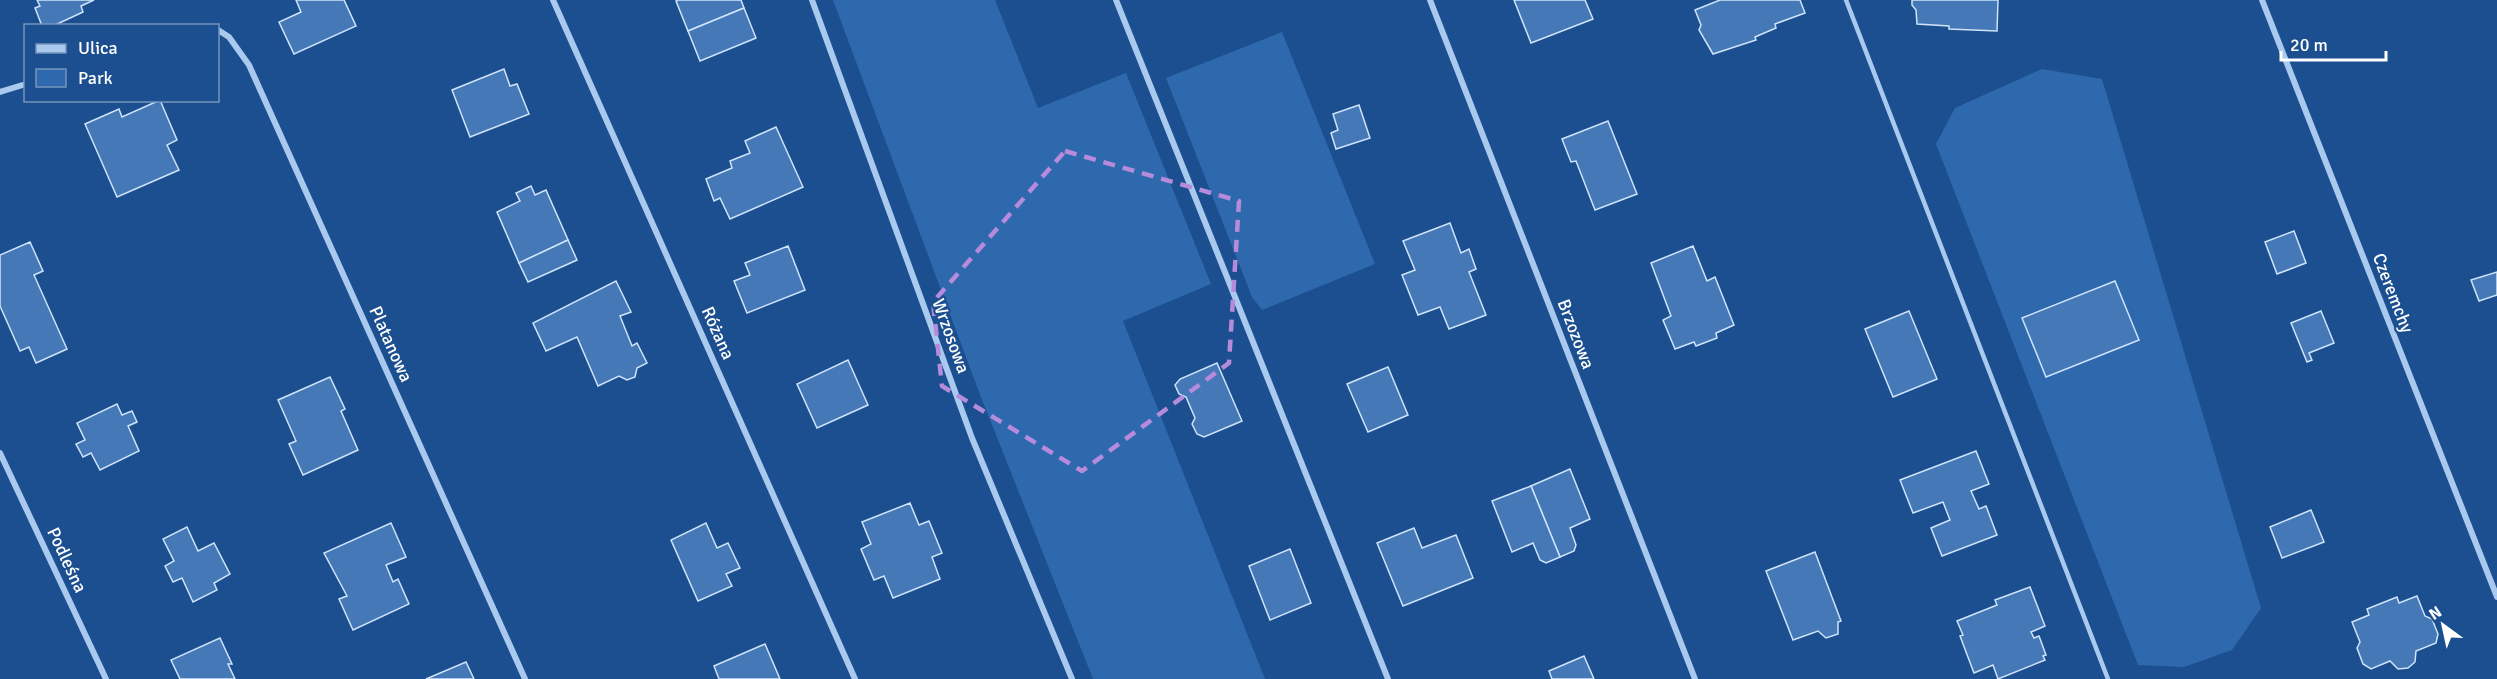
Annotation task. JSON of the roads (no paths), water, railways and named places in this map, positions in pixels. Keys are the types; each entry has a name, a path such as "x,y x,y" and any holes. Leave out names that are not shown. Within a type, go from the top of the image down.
{"street":[{"name":"Różana","path":"554,0 855,679"},
{"name":"Wrzosowa","path":"812,0 972,438 1072,679"},
{"path":"1116,0 1388,679"},
{"name":"Brzozowa","path":"1430,0 1695,679"},
{"name":"Czeremchy","path":"2262,0 2497,597"},
{"name":"Platanowa","path":"219,31 230,37 249,65 525,679"},
{"path":"0,93 24,85"},
{"name":"Podleśna","path":"0,453 106,679"}],"lane":[{"path":"1846,0 2108,679"}]}
